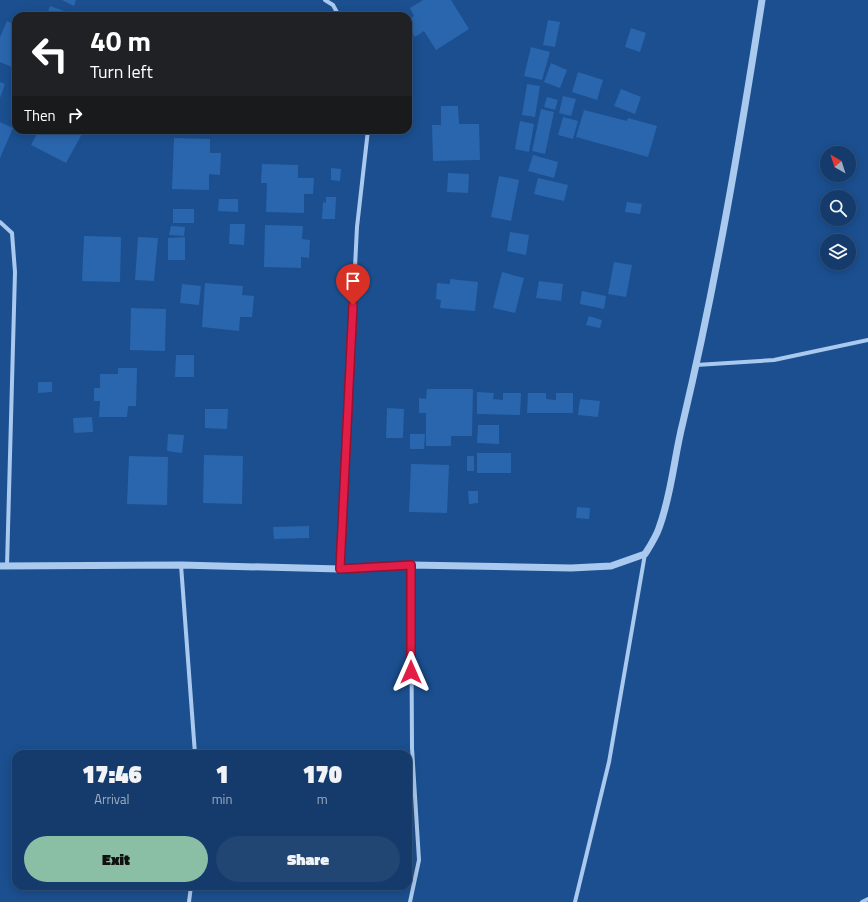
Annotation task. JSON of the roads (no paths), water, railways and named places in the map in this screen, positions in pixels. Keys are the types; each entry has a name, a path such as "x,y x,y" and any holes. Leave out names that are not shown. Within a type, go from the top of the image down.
{"street":[{"path":"325,0 333,5 337,12"},
{"path":"575,902 609,762 645,554 659,529 667,501 680,433 696,365 743,117 762,0"},
{"path":"340,569 357,227 368,134"},
{"path":"0,222 12,233 15,272 3,566 181,565 340,569 411,565 571,568 611,566 645,554"},
{"path":"696,365 774,360 868,340"},
{"path":"181,565 195,750"},
{"path":"410,902 419,860 412,748 411,565"},
{"path":"189,902 190,890"},
{"path":"862,902 868,899"}]}
